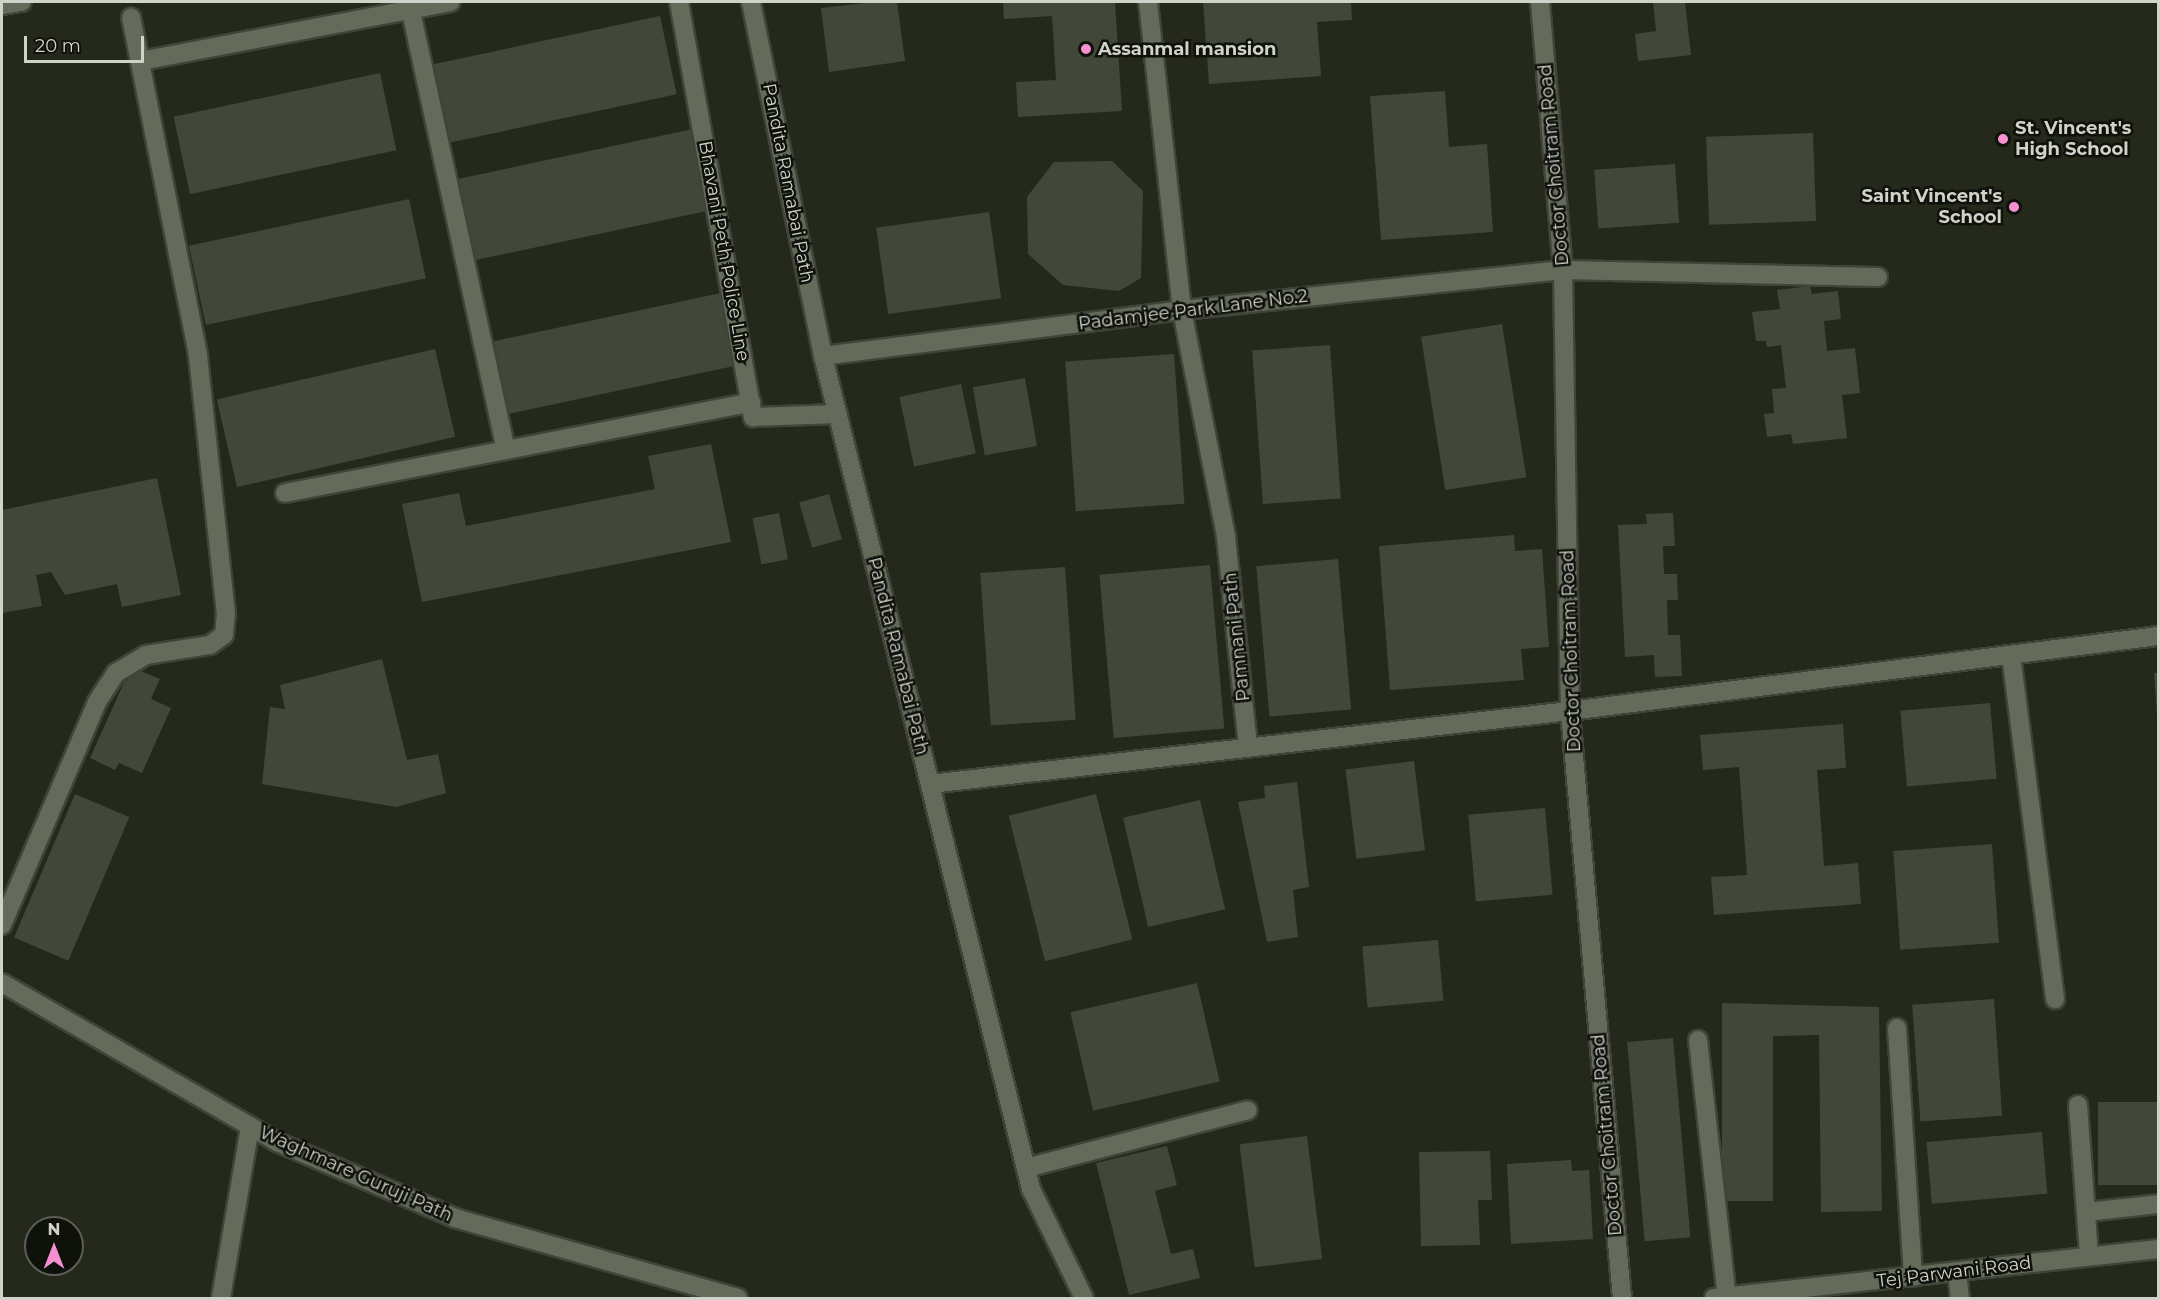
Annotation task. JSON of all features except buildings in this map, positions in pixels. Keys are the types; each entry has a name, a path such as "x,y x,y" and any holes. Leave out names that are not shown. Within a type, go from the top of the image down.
{"street":[{"path":"2,5 22,2"},
{"path":"141,61 410,5 450,2"},
{"name":"Bhavani Peth Police Line","path":"679,2 751,402"},
{"name":"Pandita Ramabai Path","path":"751,2 822,356 1031,1189 1084,1299"},
{"name":"Pamnani Path","path":"1148,2 1182,310 1224,526 1248,748"},
{"name":"Doctor Choitram Road","path":"1540,2 1563,270 1570,711 1622,1299"},
{"path":"410,5 506,450"},
{"path":"2,925 97,702 116,673 146,655 210,645 224,635 226,614 198,355 131,18"},
{"name":"Padamjee Park Lane No.2","path":"822,356 1182,310 1563,270 1878,278"},
{"path":"285,493 751,402 753,417 838,414"},
{"path":"930,784 1570,711 2158,636"},
{"path":"2011,655 2055,999"},
{"name":"Waghmare Guruji Path","path":"2,983 277,1142 455,1218 738,1299"},
{"path":"1896,1028 1913,1276"},
{"path":"1698,1040 1721,1298"},
{"path":"2078,1105 2089,1257"},
{"path":"1026,1168 1248,1110"},
{"path":"221,1299 250,1127"},
{"path":"2087,1212 2158,1204"},
{"name":"Tej Parwani Road","path":"1721,1298 2158,1249"},
{"path":"1957,1271 1960,1299"}],"place":[{"name":"Assanmal mansion","path":"1086,49"},
{"name":"St. Vincent's High School","path":"2003,139"},
{"name":"Saint Vincent's School","path":"2014,207"}]}
